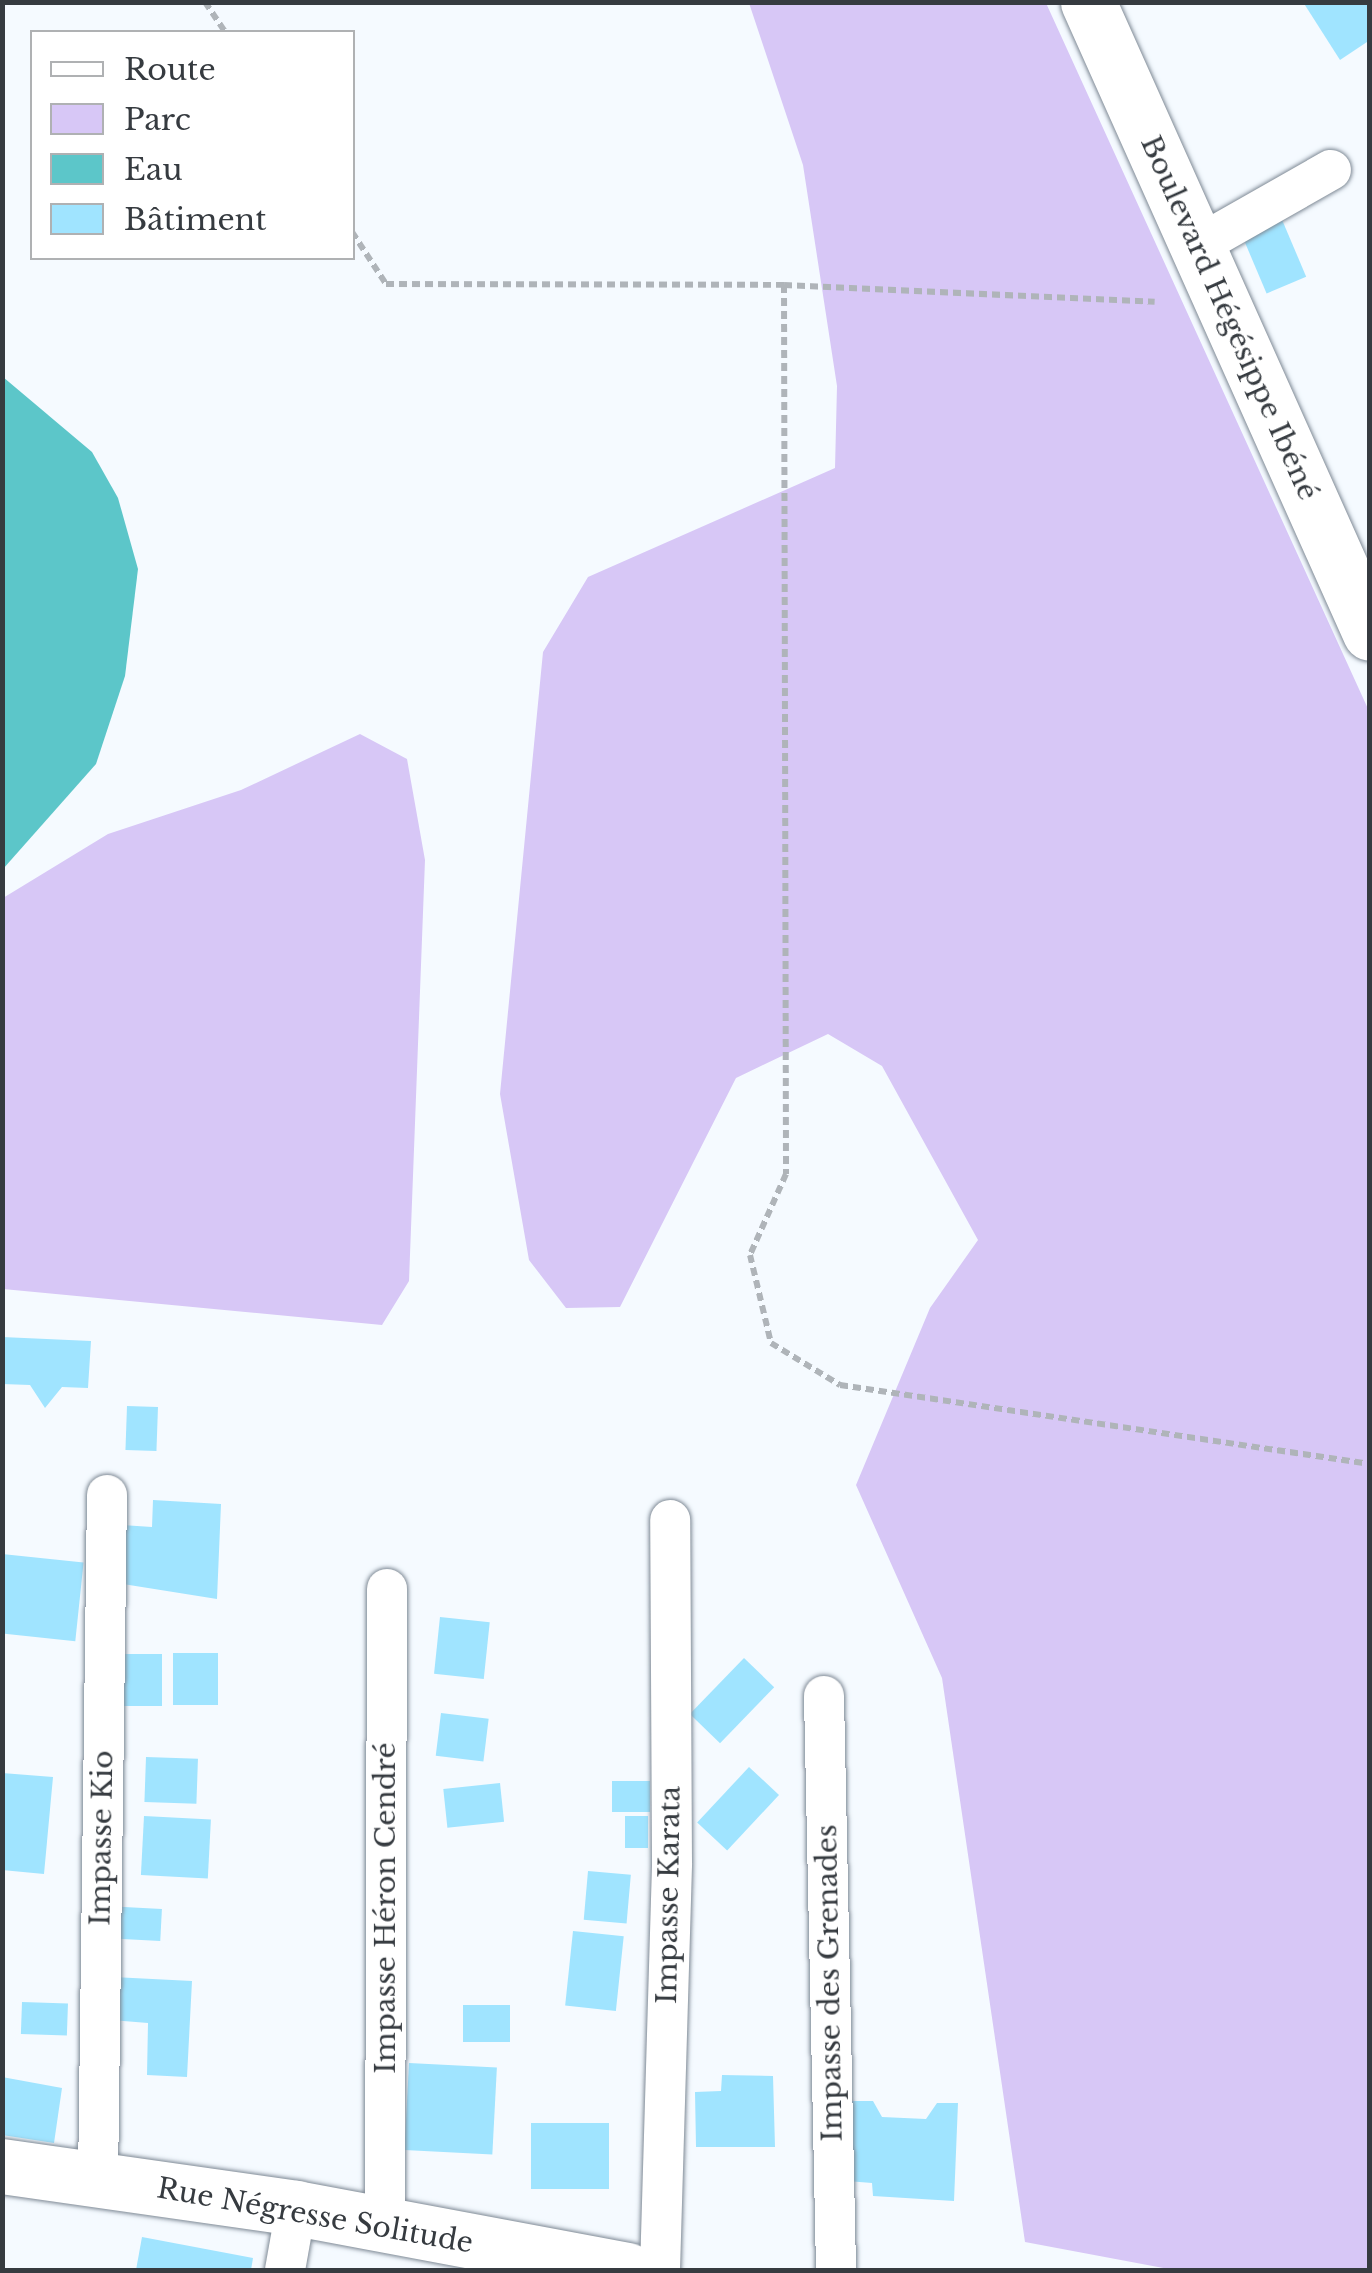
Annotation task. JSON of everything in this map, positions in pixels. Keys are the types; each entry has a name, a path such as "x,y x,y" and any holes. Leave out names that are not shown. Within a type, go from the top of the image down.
{"main road":[{"name":"Boulevard Hégésippe Ibéné","path":"1088,2 1370,633"},
{"name":"Rue Négresse Solitude","path":"2,2166 296,2208 627,2270"}],"street":[{"path":"1197,246 1332,170"},
{"name":"Impasse Kio","path":"98,2181 106,1494"},
{"name":"Impasse Karata","path":"660,2270 672,1863 670,1520"},
{"name":"Impasse Héron Cendré","path":"385,2227 388,1589"},
{"name":"Impasse des Grenades","path":"824,1696 836,2270"},
{"path":"285,2270 296,2208"}],"path":[{"path":"206,2 224,30"},
{"path":"355,237 386,284 784,285 1154,302"},
{"path":"784,285 786,1174 750,1255 771,1343 840,1384 1370,1464"}],"green space":[{"path":"749,3 1046,3 1369,711 1369,2270 1174,2270 1025,2242 942,1678 856,1485 930,1308 978,1240 882,1066 828,1034 736,1078 620,1307 566,1308 529,1260 500,1094 543,652 588,577 835,468 837,386 803,165"},
{"path":"360,734 407,759 425,860 409,1281 382,1325 3,1289 3,898 108,834 241,790"}],"water":[{"path":"3,377 92,452 118,498 138,569 125,676 96,764 3,869"}],"building":[{"path":"1303,2 1370,2 1370,40 1340,60"},
{"path":"1280,215 1306,277 1267,293 1240,232"},
{"path":"2,1337 91,1341 88,1388 62,1387 45,1408 30,1385 2,1384"},
{"path":"127,1406 158,1407 156,1451 125,1450"},
{"path":"153,1500 221,1504 217,1599 123,1584 122,1525 152,1527"},
{"path":"2,1554 84,1563 75,1641 2,1633"},
{"path":"440,1617 490,1622 484,1679 434,1674"},
{"path":"173,1653 218,1653 218,1705 173,1705"},
{"path":"123,1654 162,1654 162,1706 123,1706"},
{"path":"744,1658 774,1687 720,1743 690,1714"},
{"path":"441,1713 489,1719 483,1762 436,1756"},
{"path":"146,1757 198,1759 196,1804 144,1802"},
{"path":"749,1767 779,1795 727,1851 697,1823"},
{"path":"2,1773 53,1777 44,1874 2,1870"},
{"path":"612,1781 650,1781 650,1812 612,1812"},
{"path":"500,1783 504,1822 447,1828 443,1789"},
{"path":"144,1816 211,1820 208,1878 141,1875"},
{"path":"625,1816 648,1816 648,1848 625,1848"},
{"path":"588,1871 631,1875 627,1924 584,1920"},
{"path":"105,1906 162,1909 160,1941 103,1938"},
{"path":"573,1931 624,1936 616,2011 565,2006"},
{"path":"113,1977 192,1981 187,2077 147,2075 148,2023 111,2020"},
{"path":"22,2002 68,2004 67,2036 21,2034"},
{"path":"463,2005 510,2005 510,2042 463,2042"},
{"path":"409,2063 497,2068 492,2154 404,2150"},
{"path":"722,2075 773,2076 775,2147 696,2147 695,2092 721,2091"},
{"path":"2,2077 62,2088 54,2143 2,2135"},
{"path":"847,2101 873,2101 882,2117 926,2119 937,2103 958,2103 954,2201 873,2196 872,2183 847,2181"},
{"path":"531,2123 609,2123 609,2189 531,2189"},
{"path":"142,2237 253,2258 251,2270 136,2270"}]}
